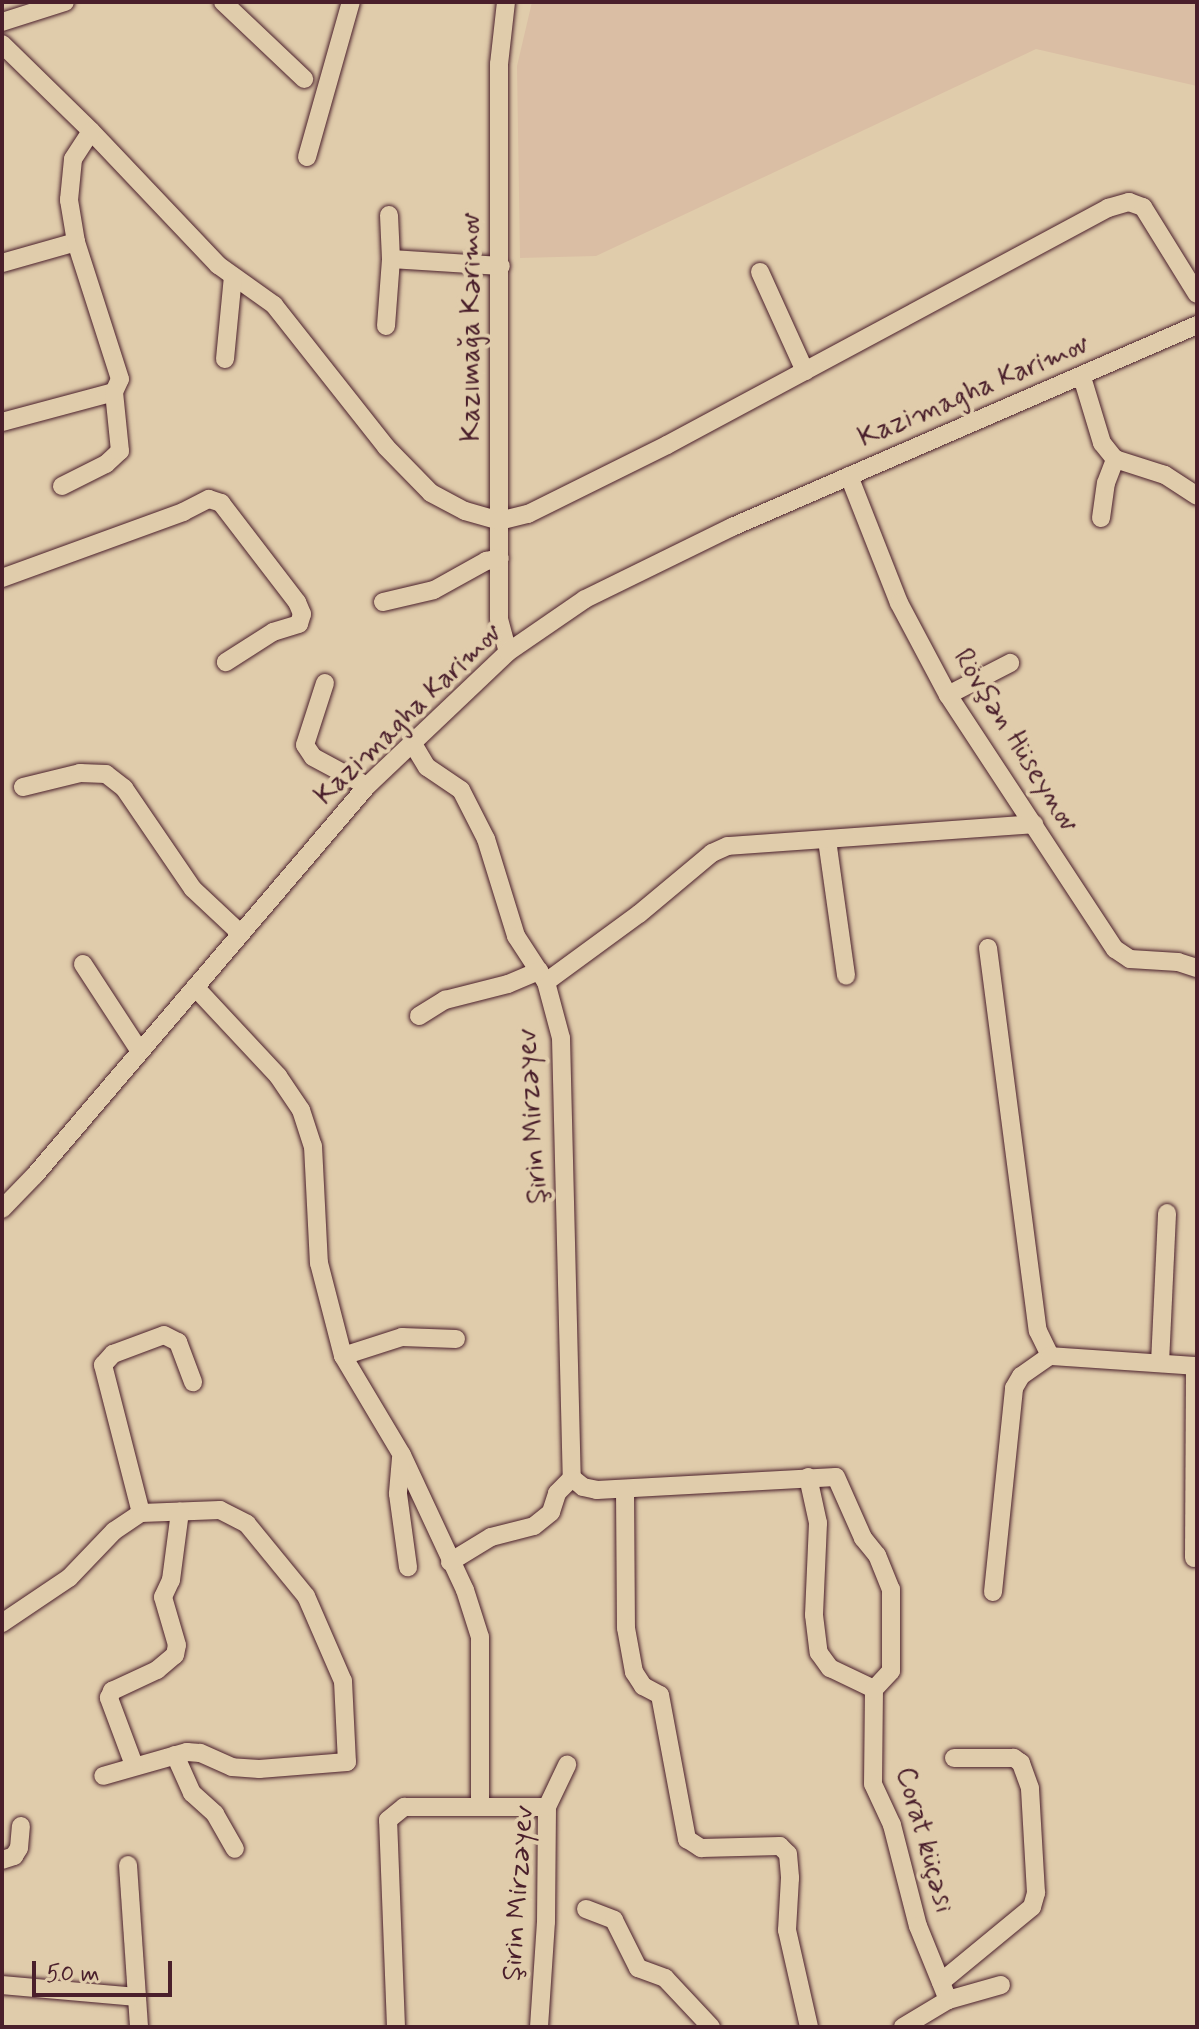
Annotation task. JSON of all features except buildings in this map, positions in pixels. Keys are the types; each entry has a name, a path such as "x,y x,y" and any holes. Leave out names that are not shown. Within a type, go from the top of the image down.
{"street":[{"path":"2,22 65,2"},
{"path":"223,2 304,79"},
{"path":"307,157 351,2"},
{"name":"Kazımağa Kərimov","path":"506,2 499,64 499,619 508,652"},
{"path":"2,44 91,131 179,227 233,276 274,305 386,447 431,493 465,511 499,521 528,514 805,371 1108,208 1129,202 1143,207 1197,294"},
{"path":"62,486 106,464 120,451 114,392 120,379 76,242 69,179 73,159 91,131"},
{"path":"386,326 391,259 389,215"},
{"path":"2,263 76,242"},
{"path":"391,259 501,266"},
{"path":"760,272 805,371"},
{"path":"225,359 233,276"},
{"name":"Kazimagha Karimov","path":"2,1209 367,786 508,652 585,599 732,527 1197,325"},
{"path":"1082,377 1102,443 1115,459 1165,475 1197,496"},
{"path":"2,422 114,392"},
{"path":"1101,518 1106,483 1115,459"},
{"name":"Rövşən Hüseynov","path":"849,476 899,603 948,695 1115,949 1130,959 1178,962 1197,968"},
{"path":"2,578 183,512 209,499 221,503 297,602 302,614 299,624 273,632 226,662"},
{"path":"383,602 434,590 486,561 500,558"},
{"path":"948,695 1010,663"},
{"path":"325,683 305,745 313,757 367,786"},
{"name":"Şirin Mirzəyev","path":"413,744 427,767 461,790 486,839 516,936 542,976 561,1038 572,1478"},
{"path":"23,787 80,773 106,774 124,788 193,889 240,933"},
{"path":"419,1016 445,1000 542,976 639,914 712,853 728,846 1034,824"},
{"path":"827,840 846,976"},
{"path":"988,948 1038,1331 1050,1356"},
{"path":"83,964 139,1050"},
{"path":"195,987 278,1076 301,1110 313,1146 319,1263 343,1356 402,1455 465,1590 480,1637 480,1807"},
{"path":"1160,1363 1167,1213"},
{"path":"141,1513 103,1365 113,1354 164,1335 178,1342 193,1382"},
{"path":"343,1356 402,1337 456,1339"},
{"path":"993,1592 1014,1388 1021,1376 1050,1356 1196,1366 1194,1558"},
{"path":"402,1455 398,1494 408,1567"},
{"path":"808,1477 818,1523 814,1615 819,1653 830,1668 874,1689"},
{"name":"Corat küçəsi","path":"572,1478 583,1487 625,1489 836,1477 863,1538 877,1555 891,1589 891,1671 874,1689 873,1784 892,1825 918,1926 948,2000"},
{"path":"450,1562 491,1537 534,1526 551,1512 557,1493 572,1478"},
{"path":"625,1489 626,1628 631,1658 634,1672 643,1686 660,1695 687,1839 701,1848 780,1846 788,1854 787,1930 809,2027"},
{"path":"2,1623 69,1578 114,1531 141,1513 220,1510 247,1524 306,1596 343,1681 347,1762 259,1769 232,1767 200,1753 175,1755 103,1776"},
{"path":"134,1765 109,1698 112,1691 157,1670 175,1655 177,1645 163,1597 171,1580 180,1512"},
{"path":"175,1755 192,1793 215,1814 235,1849"},
{"path":"941,1982 1032,1907 1036,1893 1030,1788 1021,1763 1014,1758 954,1758"},
{"name":"Şirin Mirzəyev","path":"539,2027 546,1922 547,1807 567,1765"},
{"path":"396,2027 388,1820 404,1807 547,1807"},
{"path":"2,1860 14,1856 19,1848 21,1826"},
{"path":"128,1865 138,1973 136,1997 139,2027"},
{"path":"586,1909 614,1920 638,1968 665,1978 711,2027"},
{"path":"2,1985 136,1997"},
{"path":"903,2027 948,2000 1001,1985"}],"shaded area":[{"path":"532,2 1197,2 1197,86 1036,49 596,256 520,258 517,66"}]}
